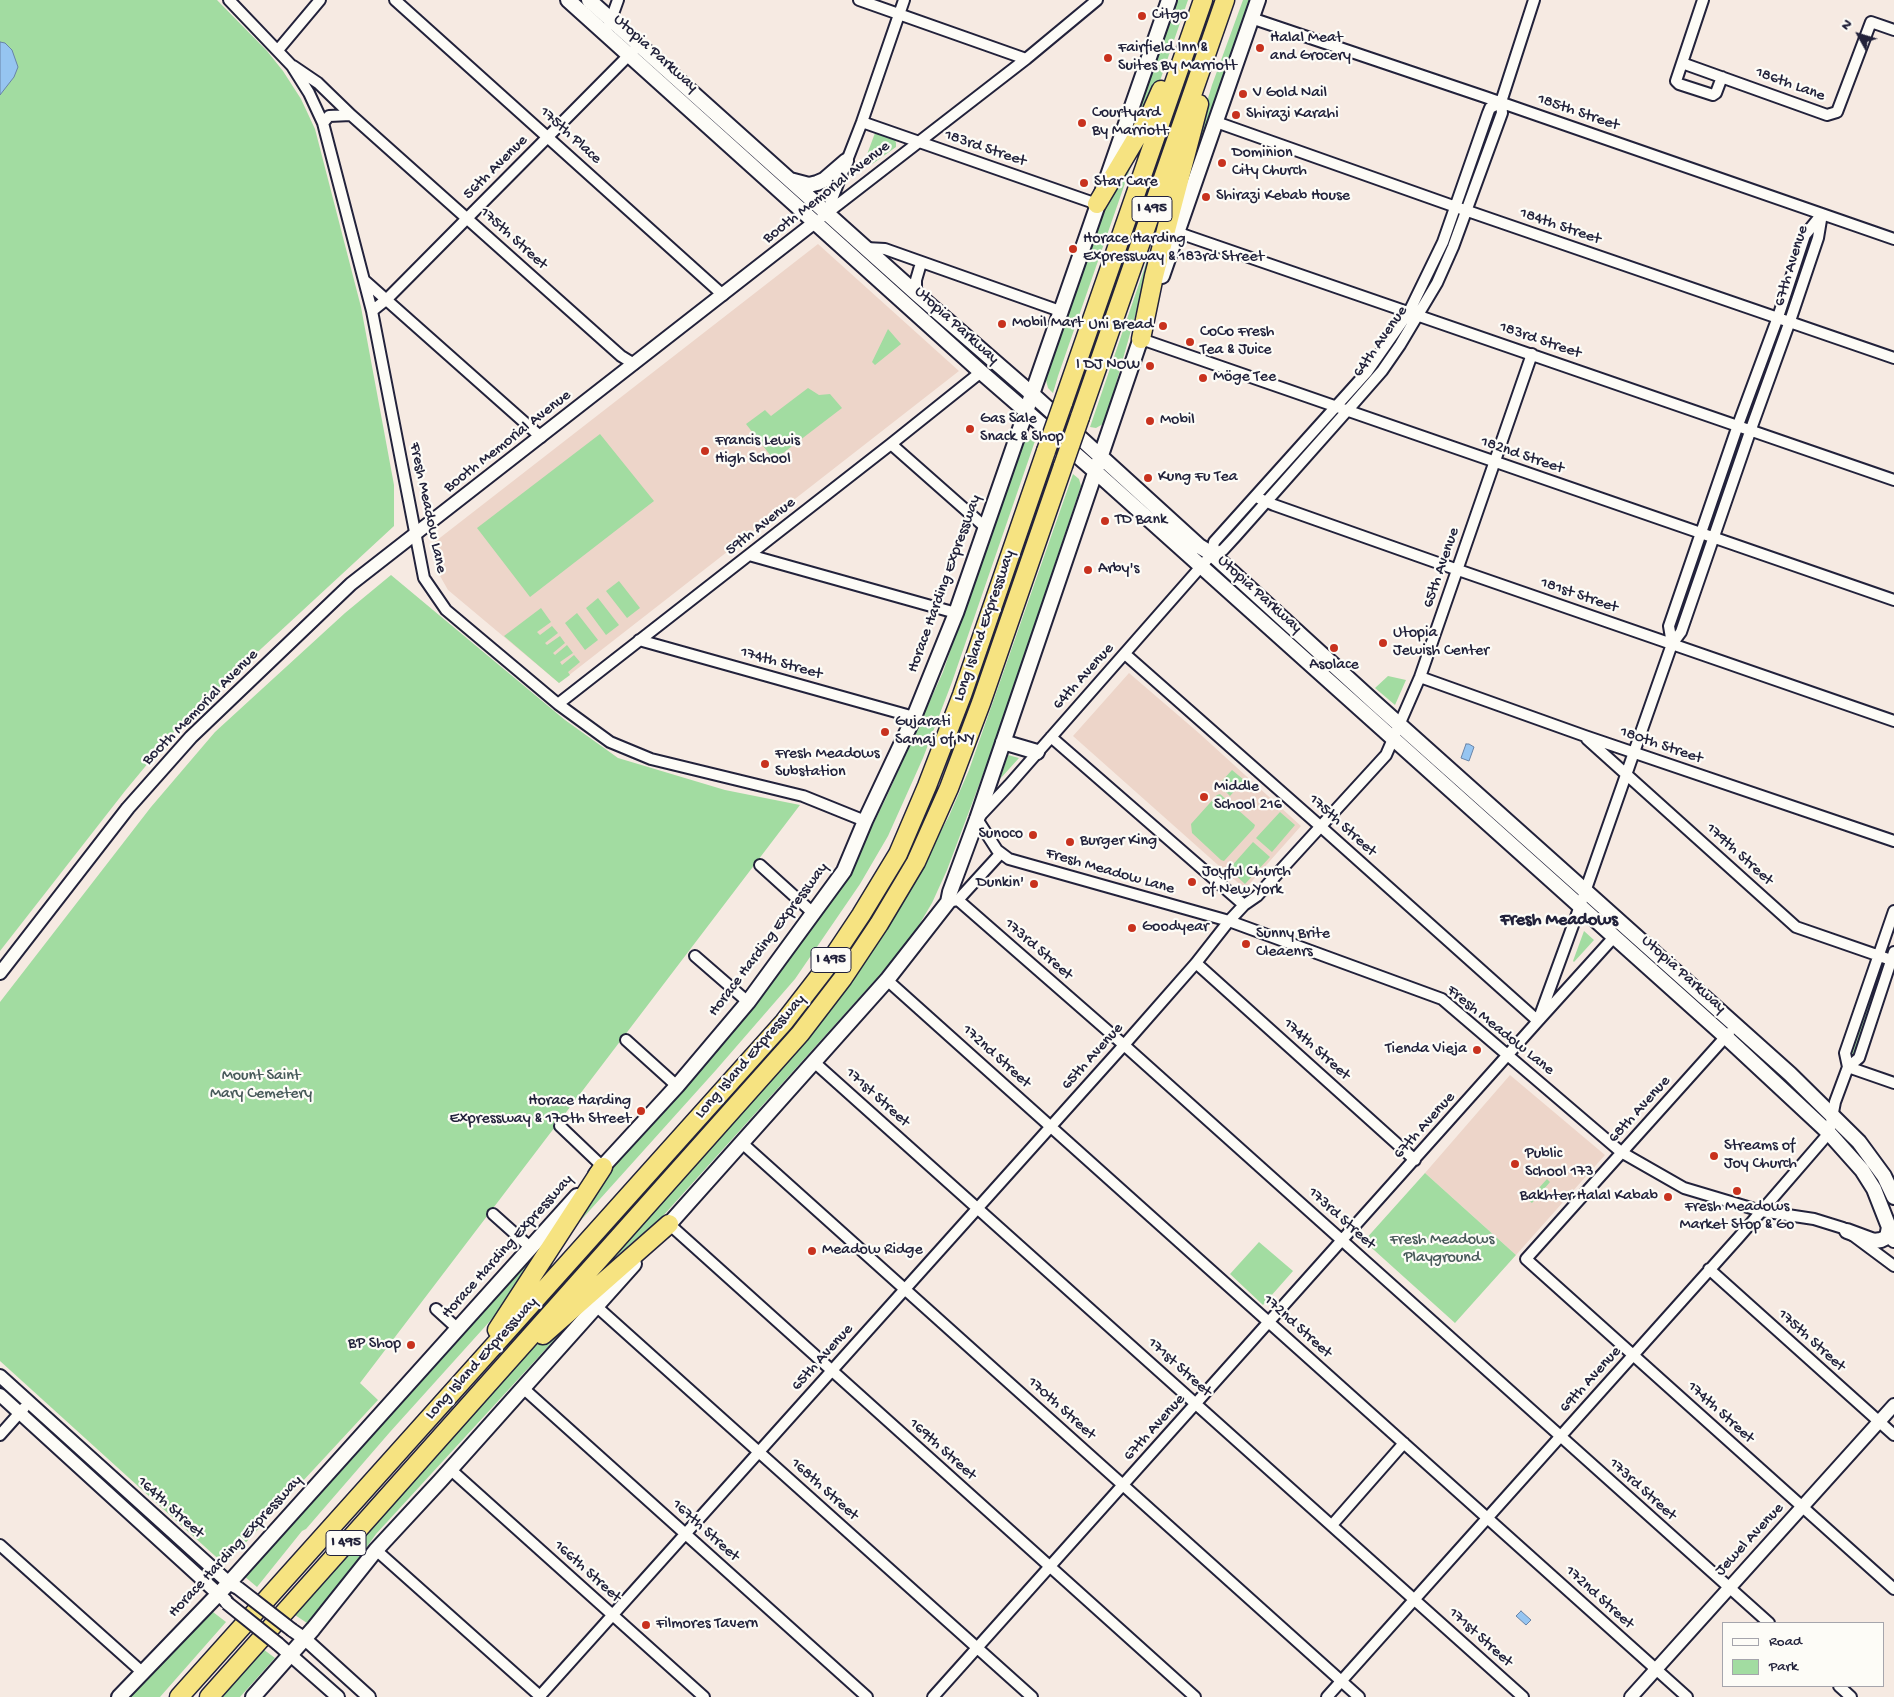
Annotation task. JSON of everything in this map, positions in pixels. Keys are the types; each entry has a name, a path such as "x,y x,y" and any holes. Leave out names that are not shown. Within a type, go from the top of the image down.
{"highway":[{"path":"1097,204 1150,115 1202,0"},
{"name":"Long Island Expressway","path":"179,1697 784,1022 825,969 898,854 927,786 962,695 1202,0"},
{"path":"1141,339 1154,276 1226,0"},
{"name":"Long Island Expressway","path":"209,1697 800,1034 844,978 879,924 916,862 948,788 984,694 1226,0"},
{"path":"466,1377 603,1166"},
{"path":"483,1389 669,1224"}],"main road":[{"name":"Utopia Parkway","path":"568,0 608,27 789,180 1032,394 1199,546 1212,554 1736,1025 1833,1115 1872,1159 1884,1176 1894,1197"},
{"name":"Utopia Parkway","path":"589,0 608,27"},
{"name":"Horace Harding Expressway","path":"119,1697 142,1672 223,1599 458,1329 677,1086 748,1002 844,870 914,717 956,613 1168,0"},
{"path":"253,1697 305,1639 376,1550 887,980 953,901 950,892 1096,472 1176,232 1258,0"},
{"name":"Utopia Parkway","path":"634,50 815,222 1393,738 1830,1133 1862,1170 1874,1189 1892,1233"},
{"path":"789,180 809,184 817,183 828,177 846,161"},
{"path":"1003,742 1037,752"},
{"path":"1847,1231 1874,1240 1881,1240 1892,1233"}],"street":[{"name":"Fresh Meadow Lane","path":"230,0 292,66 309,93 323,123 372,312 414,536 424,578 446,610 558,704 610,742 651,759 803,796 865,821"},
{"path":"278,50 320,0"},
{"name":"175th Place","path":"396,0 723,295"},
{"path":"608,27 618,0"},
{"path":"859,0 1026,59"},
{"path":"826,213 862,122 904,0"},
{"name":"Booth Memorial Avenue","path":"0,973 128,808 191,737 352,584 1026,59 1097,0"},
{"name":"64th Avenue","path":"1212,554 1223,550 1382,371 1414,313 1427,276 1461,209 1488,113 1490,108 1501,102 1534,0"},
{"path":"1703,0 1676,81 1686,87 1713,95 1716,93 1722,77"},
{"name":"185th Street","path":"1252,18 1501,102 1894,239"},
{"name":"186th Lane","path":"1682,64 1828,115 1837,112 1871,22 1894,30"},
{"name":"56th Avenue","path":"372,312 634,50"},
{"name":"175th Street","path":"292,66 314,80 621,356 634,364"},
{"path":"323,123 329,116 351,115"},
{"name":"183rd Street","path":"862,122 1097,204"},
{"name":"184th Street","path":"1216,122 1461,209 1894,358"},
{"name":"67th Avenue","path":"1672,644 1669,626 1738,425 1778,317 1805,235 1822,214"},
{"name":"67th Avenue","path":"1538,1021 1586,892 1672,644 1681,632 1790,322 1818,238 1822,214"},
{"name":"183rd Street","path":"1176,232 1751,429 1894,480"},
{"path":"866,248 885,249 1060,311"},
{"path":"916,293 916,280 922,263"},
{"path":"364,280 541,437"},
{"name":"64th Avenue","path":"976,819 1202,567 1212,554 1214,542 1338,406 1414,313"},
{"name":"182nd Street","path":"1141,339 1894,600"},
{"name":"65th Avenue","path":"540,1697 1124,1045 1196,963 1229,921 1244,905 1257,896 1386,755 1420,677 1532,354"},
{"name":"59th Avenue","path":"558,704 892,444 981,372"},
{"path":"892,444 985,528"},
{"name":"181st Street","path":"1256,497 1894,721"},
{"path":"749,555 956,613"},
{"name":"174th Street","path":"639,640 914,717"},
{"name":"175th Street","path":"1125,654 1538,1021"},
{"name":"180th Street","path":"1420,677 1584,736 1894,842"},
{"name":"179th Street","path":"1584,736 1796,927 1878,956 1893,958"},
{"path":"1051,737 1244,905"},
{"path":"953,901 1000,854 976,819"},
{"name":"Fresh Meadow Lane","path":"1000,854 1009,859 1229,921 1442,999 1621,1152 1684,1188 1761,1211 1829,1222 1847,1231 1894,1266"},
{"path":"760,865 813,913"},
{"name":"173rd Street","path":"953,901 1124,1045 1768,1622"},
{"path":"1830,1133 1835,1102 1848,1067 1846,1053 1894,911"},
{"name":"67th Avenue","path":"933,1697 1614,937"},
{"path":"695,956 748,1002"},
{"path":"1848,1067 1860,1058 1893,958"},
{"name":"174th Street","path":"1196,963 1415,1160"},
{"name":"172nd Street","path":"887,980 1687,1697"},
{"name":"68th Avenue","path":"1526,1259 1736,1025"},
{"path":"626,1040 677,1086"},
{"name":"171st Street","path":"814,1062 1523,1697"},
{"path":"1848,1067 1894,1083"},
{"path":"560,1126 603,1166"},
{"name":"69th Avenue","path":"1327,1697 1830,1133"},
{"name":"170th Street","path":"742,1143 1359,1697"},
{"path":"493,1214 531,1248"},
{"name":"169th Street","path":"669,1224 1195,1697"},
{"name":"174th Street","path":"1526,1259 1894,1589"},
{"name":"175th Street","path":"1709,1269 1894,1436"},
{"name":"168th Street","path":"596,1306 1032,1697"},
{"path":"436,1309 458,1329"},
{"name":"164th Street","path":"0,1376 234,1586 305,1639 369,1697"},
{"name":"167th Street","path":"523,1388 867,1697"},
{"name":"164th Street","path":"0,1395 223,1599 338,1697"},
{"path":"0,1435 29,1403"},
{"name":"Jewel Avenue","path":"1631,1697 1894,1405"},
{"path":"1332,1525 1404,1444"},
{"name":"166th Street","path":"450,1469 704,1697"},
{"path":"0,1545 142,1672"},
{"path":"376,1550 540,1697"},
{"path":"1840,1687 1851,1697"}],"shaded area":[{"name":"Francis Lewis High School","path":"818,244 959,371 559,683 448,590 436,569 432,544"},
{"name":"Middle School 216","path":"1129,673 1200,734 1301,826 1245,889 1073,736"},
{"name":"Public School 173","path":"1510,1075 1605,1155 1516,1255 1425,1173"}],"green space":[{"path":"0,0 217,0 267,51 283,71 301,99 315,129 361,307 394,485 394,526 183,721 125,791 0,951"},
{"path":"1176,0 1188,0 1154,98 1123,151"},
{"path":"1243,0 1251,0 1178,210 1184,179 1212,85"},
{"path":"875,133 895,140 896,147 868,167 863,165"},
{"path":"1131,166 1053,393 1048,388 1045,376 1102,212 1127,168"},
{"path":"1155,237 1150,263 1108,412 1103,424 1096,428 1090,427"},
{"path":"888,329 901,344 875,365 872,362"},
{"path":"808,388 819,395 830,394 842,408 774,460 746,424 765,410 771,416"},
{"path":"600,434 654,501 530,597 477,528"},
{"path":"1031,438 1035,441 952,682 923,758 888,836 860,884 795,979 564,1239 613,1165 743,1021 844,883 886,798 943,672 1021,444"},
{"path":"1073,474 1079,479 1081,486 994,745 947,870 932,903 913,935 877,978 662,1217 613,1259 606,1261 834,1004 911,887 949,816 969,770"},
{"name":"Mount Saint Mary Cemetery","path":"391,575 565,720 618,758 725,790 800,805 360,1383 378,1400 225,1565 0,1361 0,1002 151,807 215,732 345,613"},
{"path":"619,581 640,608 627,618 606,591"},
{"path":"598,598 619,625 606,635 586,608"},
{"path":"541,608 551,622 537,632 540,635 552,626 558,633 545,643 547,645 560,636 565,643 553,653 555,655 567,645 573,653 560,662 562,665 574,655 580,662 568,672 570,675 559,683 504,636"},
{"path":"577,613 598,640 585,650 565,623"},
{"path":"1388,676 1406,680 1395,705 1375,688"},
{"path":"1008,755 1019,758 1000,779"},
{"path":"1232,770 1244,780 1230,796 1221,787 1225,784 1222,781"},
{"path":"1220,794 1255,825 1224,861 1192,833 1191,824"},
{"path":"1280,812 1295,825 1272,852 1256,838"},
{"path":"1253,842 1270,857 1245,884 1229,869"},
{"path":"1584,931 1594,940 1574,962 1573,961"},
{"path":"1878,971 1883,971 1856,1055 1851,1057 1849,1052"},
{"name":"Fresh Meadows Playground","path":"1425,1173 1516,1255 1455,1323 1364,1241"},
{"path":"1547,1179 1550,1182 1532,1203 1528,1200"},
{"path":"553,1233 509,1300 306,1529 302,1531 257,1587 244,1576"},
{"path":"1259,1242 1293,1271 1263,1305 1230,1274"},
{"path":"561,1324 566,1327 376,1534 342,1582 307,1623 295,1615 332,1574 352,1547 500,1380"},
{"path":"213,1612 226,1622 160,1697 127,1697"},
{"path":"263,1649 275,1658 240,1697 222,1697"}],"water":[{"path":"0,42 5,43 12,50 18,67 14,77 0,95"},
{"path":"1466,744 1474,747 1469,761 1461,758"},
{"path":"1521,1611 1531,1620 1526,1625 1516,1616"}],"place":[{"name":"Citgo","path":"1142,16"},
{"name":"Halal Meat and Grocery","path":"1260,48"},
{"name":"Fairfield Inn & Suites By Marriott","path":"1108,58"},
{"name":"V Gold Nail","path":"1243,94"},
{"name":"Shirazi Karahi","path":"1236,115"},
{"name":"Courtyard By Marriott","path":"1082,123"},
{"name":"Dominion City Church","path":"1222,163"},
{"name":"Star Care","path":"1084,183"},
{"name":"Shirazi Kebab House","path":"1206,197"},
{"name":"Horace Harding Expressway & 183rd Street","path":"1073,249"},
{"name":"Mobil Mart","path":"1002,324"},
{"name":"Uni Bread","path":"1163,326"},
{"name":"CoCo Fresh Tea & Juice","path":"1190,342"},
{"name":"I DJ NOW","path":"1150,366"},
{"name":"Möge Tee","path":"1203,378"},
{"name":"Mobil","path":"1150,421"},
{"name":"Gas Sale Snack & Shop","path":"970,429"},
{"name":"Francis Lewis High School","path":"705,451"},
{"name":"Kung Fu Tea","path":"1148,478"},
{"name":"TD Bank","path":"1105,521"},
{"name":"Arby's","path":"1088,570"},
{"name":"Utopia Jewish Center","path":"1383,643"},
{"name":"Asolace","path":"1334,648"},
{"name":"Gujarati Samaj of NY","path":"885,732"},
{"name":"Fresh Meadows Substation","path":"765,764"},
{"name":"Middle School 216","path":"1204,797"},
{"name":"Sunoco","path":"1033,835"},
{"name":"Burger King","path":"1070,842"},
{"name":"Joyful Church of New York","path":"1192,882"},
{"name":"Dunkin'","path":"1034,884"},
{"name":"Goodyear","path":"1132,928"},
{"name":"Sunny Brite Cleaenrs","path":"1246,944"},
{"name":"Tienda Vieja","path":"1477,1050"},
{"name":"Horace Harding Expressway & 170th Street","path":"641,1111"},
{"name":"Streams of Joy Church","path":"1714,1156"},
{"name":"Public School 173","path":"1515,1164"},
{"name":"Fresh Meadows Market Stop & Go","path":"1737,1191"},
{"name":"Bakhter Halal Kabab","path":"1668,1197"},
{"name":"Meadow Ridge","path":"812,1251"},
{"name":"BP Shop","path":"411,1345"},
{"name":"Filmores Tavern","path":"646,1625"}],"district":[{"name":"Fresh Meadows","path":"1559,921"}]}
